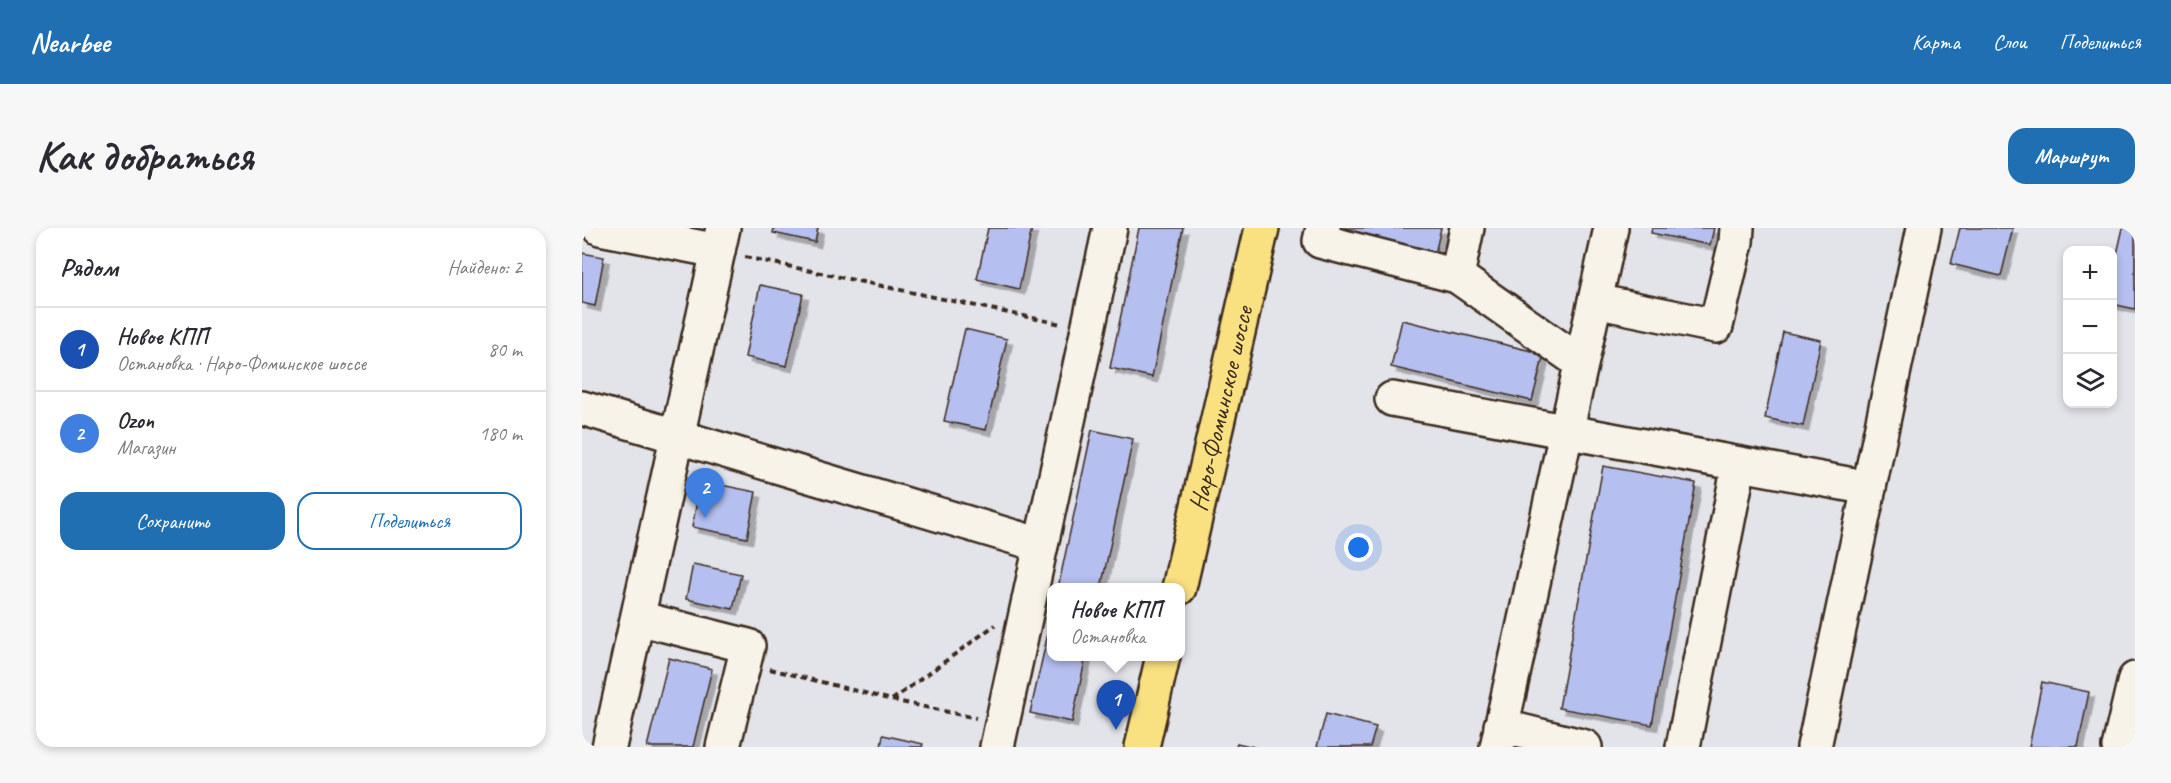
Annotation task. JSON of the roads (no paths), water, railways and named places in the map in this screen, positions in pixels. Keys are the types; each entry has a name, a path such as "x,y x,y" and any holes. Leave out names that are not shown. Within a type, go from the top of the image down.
{"main road":[{"name":"Наро-Фоминское шоссе","path":"1180,583 1262,228"},
{"path":"1142,747 1162,661"}],"street":[{"path":"600,228 720,239 679,437 609,747"},
{"path":"999,735 1110,228"},
{"path":"1323,228 1320,241 1457,276 1581,363"},
{"path":"1457,276 1467,228"},
{"path":"1585,747 1499,737 1611,228"},
{"path":"1595,301 1716,326 1736,242 1737,228"},
{"path":"1814,747 1924,228"},
{"path":"1392,399 1869,488"},
{"path":"582,408 1041,544"},
{"path":"1683,747 1739,465"},
{"path":"638,618 748,646 723,747"},
{"path":"2118,747 2135,679"}],"place":[{"name":"Ozon","path":"705,518"},
{"name":"Новое КПП","path":"1116,730"}]}
